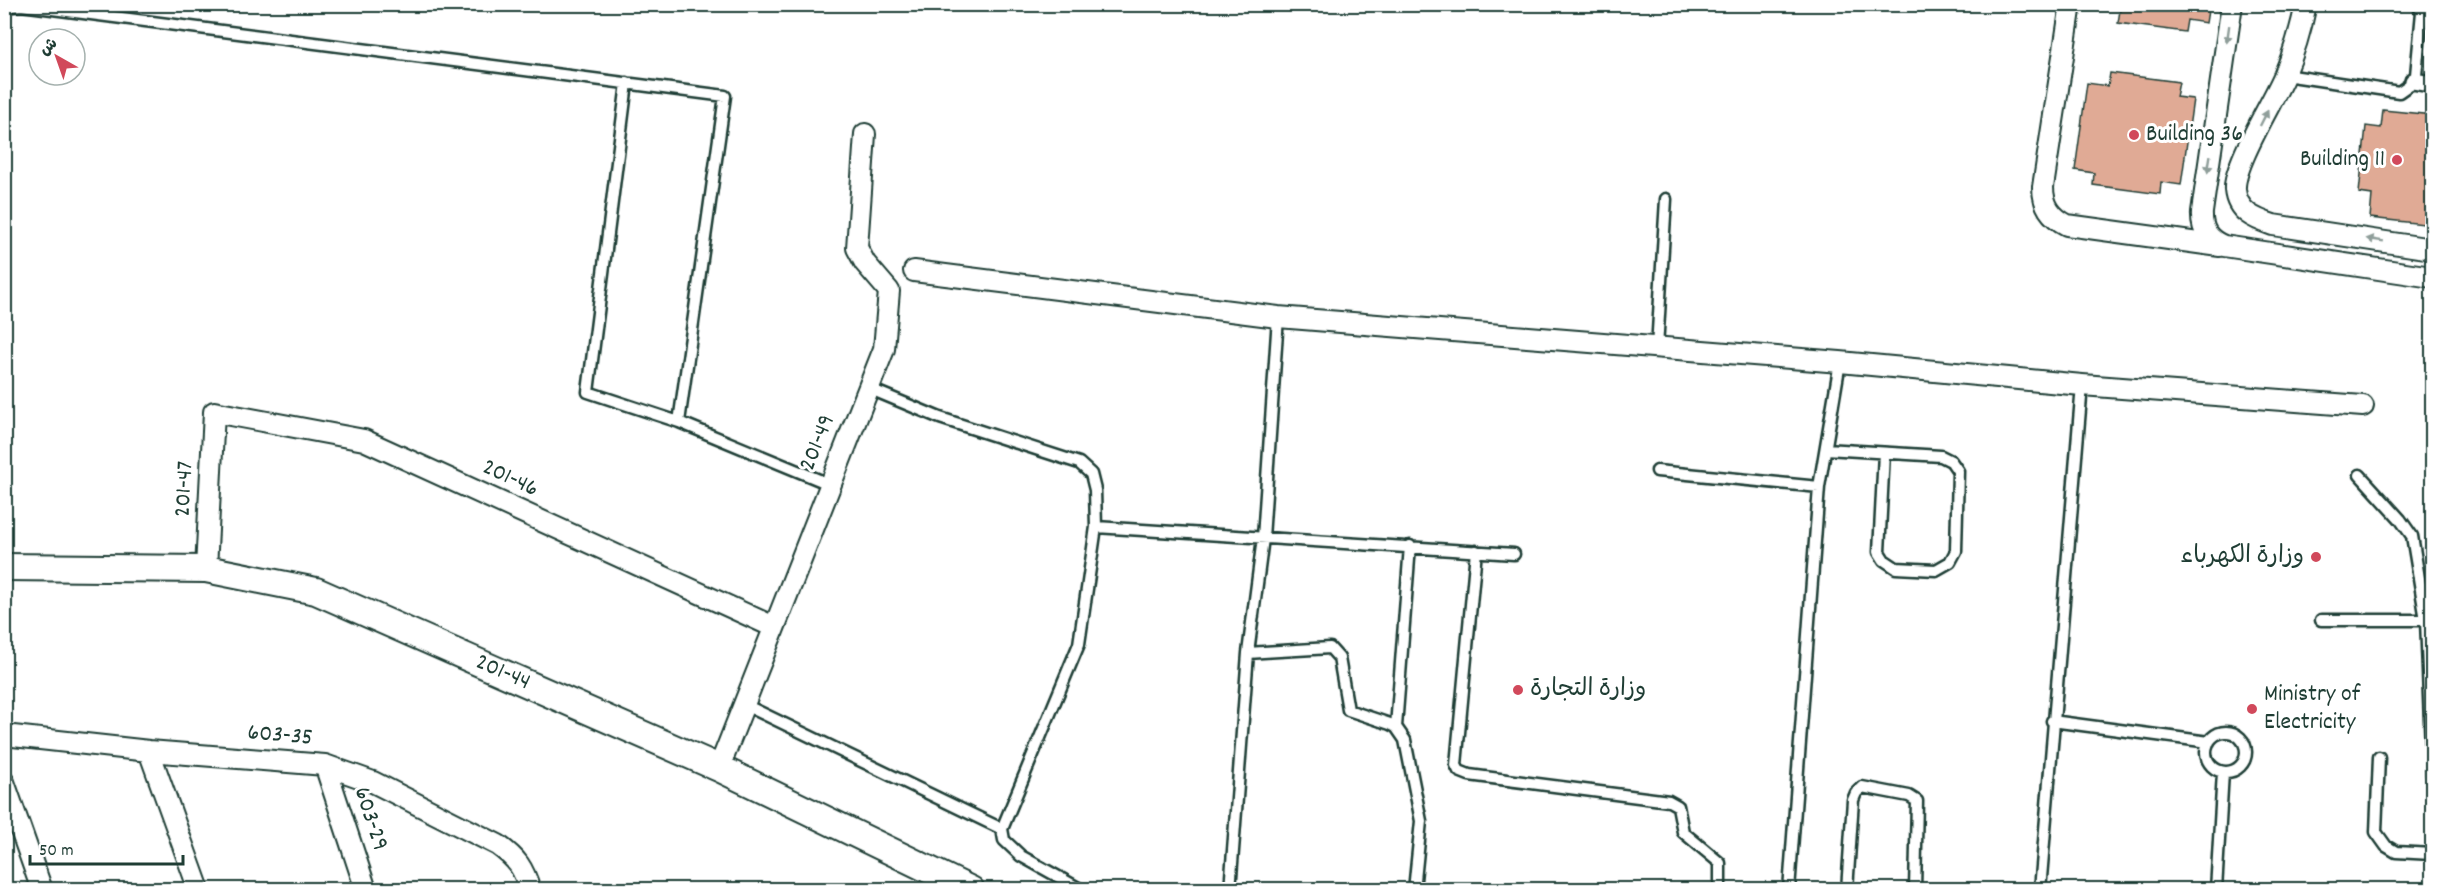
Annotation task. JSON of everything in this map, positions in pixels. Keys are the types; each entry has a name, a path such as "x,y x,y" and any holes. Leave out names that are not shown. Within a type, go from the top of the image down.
{"street":[{"path":"2071,4 2043,187 2043,196 2049,211 2067,225 2433,277"},
{"path":"2227,247 2218,244 2208,236 2201,219 2232,4"},
{"path":"2306,4 2295,48 2285,75 2238,169 2235,190 2238,201 2244,211 2255,219 2273,225 2433,249"},
{"path":"2413,81 2433,84"},
{"name":"201-49","path":"719,768 884,349 889,291 865,263 857,248 865,134"},
{"path":"914,271 1278,317 1840,362 2082,385 2363,406"},
{"name":"201-47","path":"206,569 214,412"},
{"name":"201-46","path":"214,412 364,440 774,627"},
{"name":"201-44","path":"4,567 206,569 316,591 719,768 971,890"},
{"name":"603-35","path":"4,735 150,751 325,765 374,782 506,851 524,870 530,890"},
{"path":"150,751 199,890"},
{"name":"603-29","path":"325,765 366,890"},
{"path":"4,782 42,890"}],"lane":[{"path":"2285,75 2400,92 2413,81 2422,12 2417,4"},
{"path":"4,7 21,5 725,96 679,422"},
{"path":"627,83 588,392 679,422 829,484"},
{"path":"1657,348 1666,199"},
{"path":"1230,890 1248,653 1263,538 1278,317"},
{"path":"1789,890 1820,487 1840,362"},
{"path":"2040,890 2052,721 2082,385"},
{"path":"868,388 940,418 1078,464 1091,474 1095,490 1096,527 1079,645 1002,829 1004,840 1021,856 1082,890"},
{"path":"1826,450 1884,453 1941,456 1951,461 1958,471 1956,551 1950,562 1936,570 1896,568 1884,561 1879,552 1884,453"},
{"path":"1657,471 1820,487"},
{"path":"2360,475 2400,519 2412,536 2427,620 2433,775"},
{"path":"1096,527 1514,554"},
{"path":"1396,727 1410,546"},
{"path":"1476,551 1456,765 1460,771 1469,775 1675,803 1678,806 1683,832 1720,863 1720,890"},
{"path":"2321,620 2427,620"},
{"path":"1248,653 1330,648 1334,650 1338,658 1348,710 1396,727 1405,740 1421,821 1414,890"},
{"path":"743,704 1002,829"},
{"path":"2052,721 2209,742"},
{"path":"2222,732 2229,732 2237,735 2246,747 2243,763 2231,772 2223,772 2215,770 2206,757 2206,749 2209,742 2222,732"},
{"path":"2379,757 2376,831 2386,846 2396,852 2433,854"},
{"path":"2216,890 2223,772"},
{"path":"1847,890 1853,800 1862,787 1909,796 1917,801 1915,890"}],"building":[{"path":"2121,4 2209,4 2206,23 2187,20 2185,32 2118,23"},
{"name":"Building 36","path":"2110,73 2179,82 2176,97 2193,99 2181,185 2161,182 2160,194 2093,185 2094,173 2075,170 2087,83 2108,86"},
{"name":"Building 11","path":"2383,110 2433,115 2433,225 2370,218 2372,195 2359,193 2366,126 2381,128"}],"place":[{"name":"Building 36","path":"2134,135"},
{"name":"Building 11","path":"2397,160"},
{"name":"وزارة الكهرباء","path":"2316,557"},
{"name":"وزارة التجارة","path":"1518,690"},
{"name":"Ministry of Electricity","path":"2252,709"}]}
